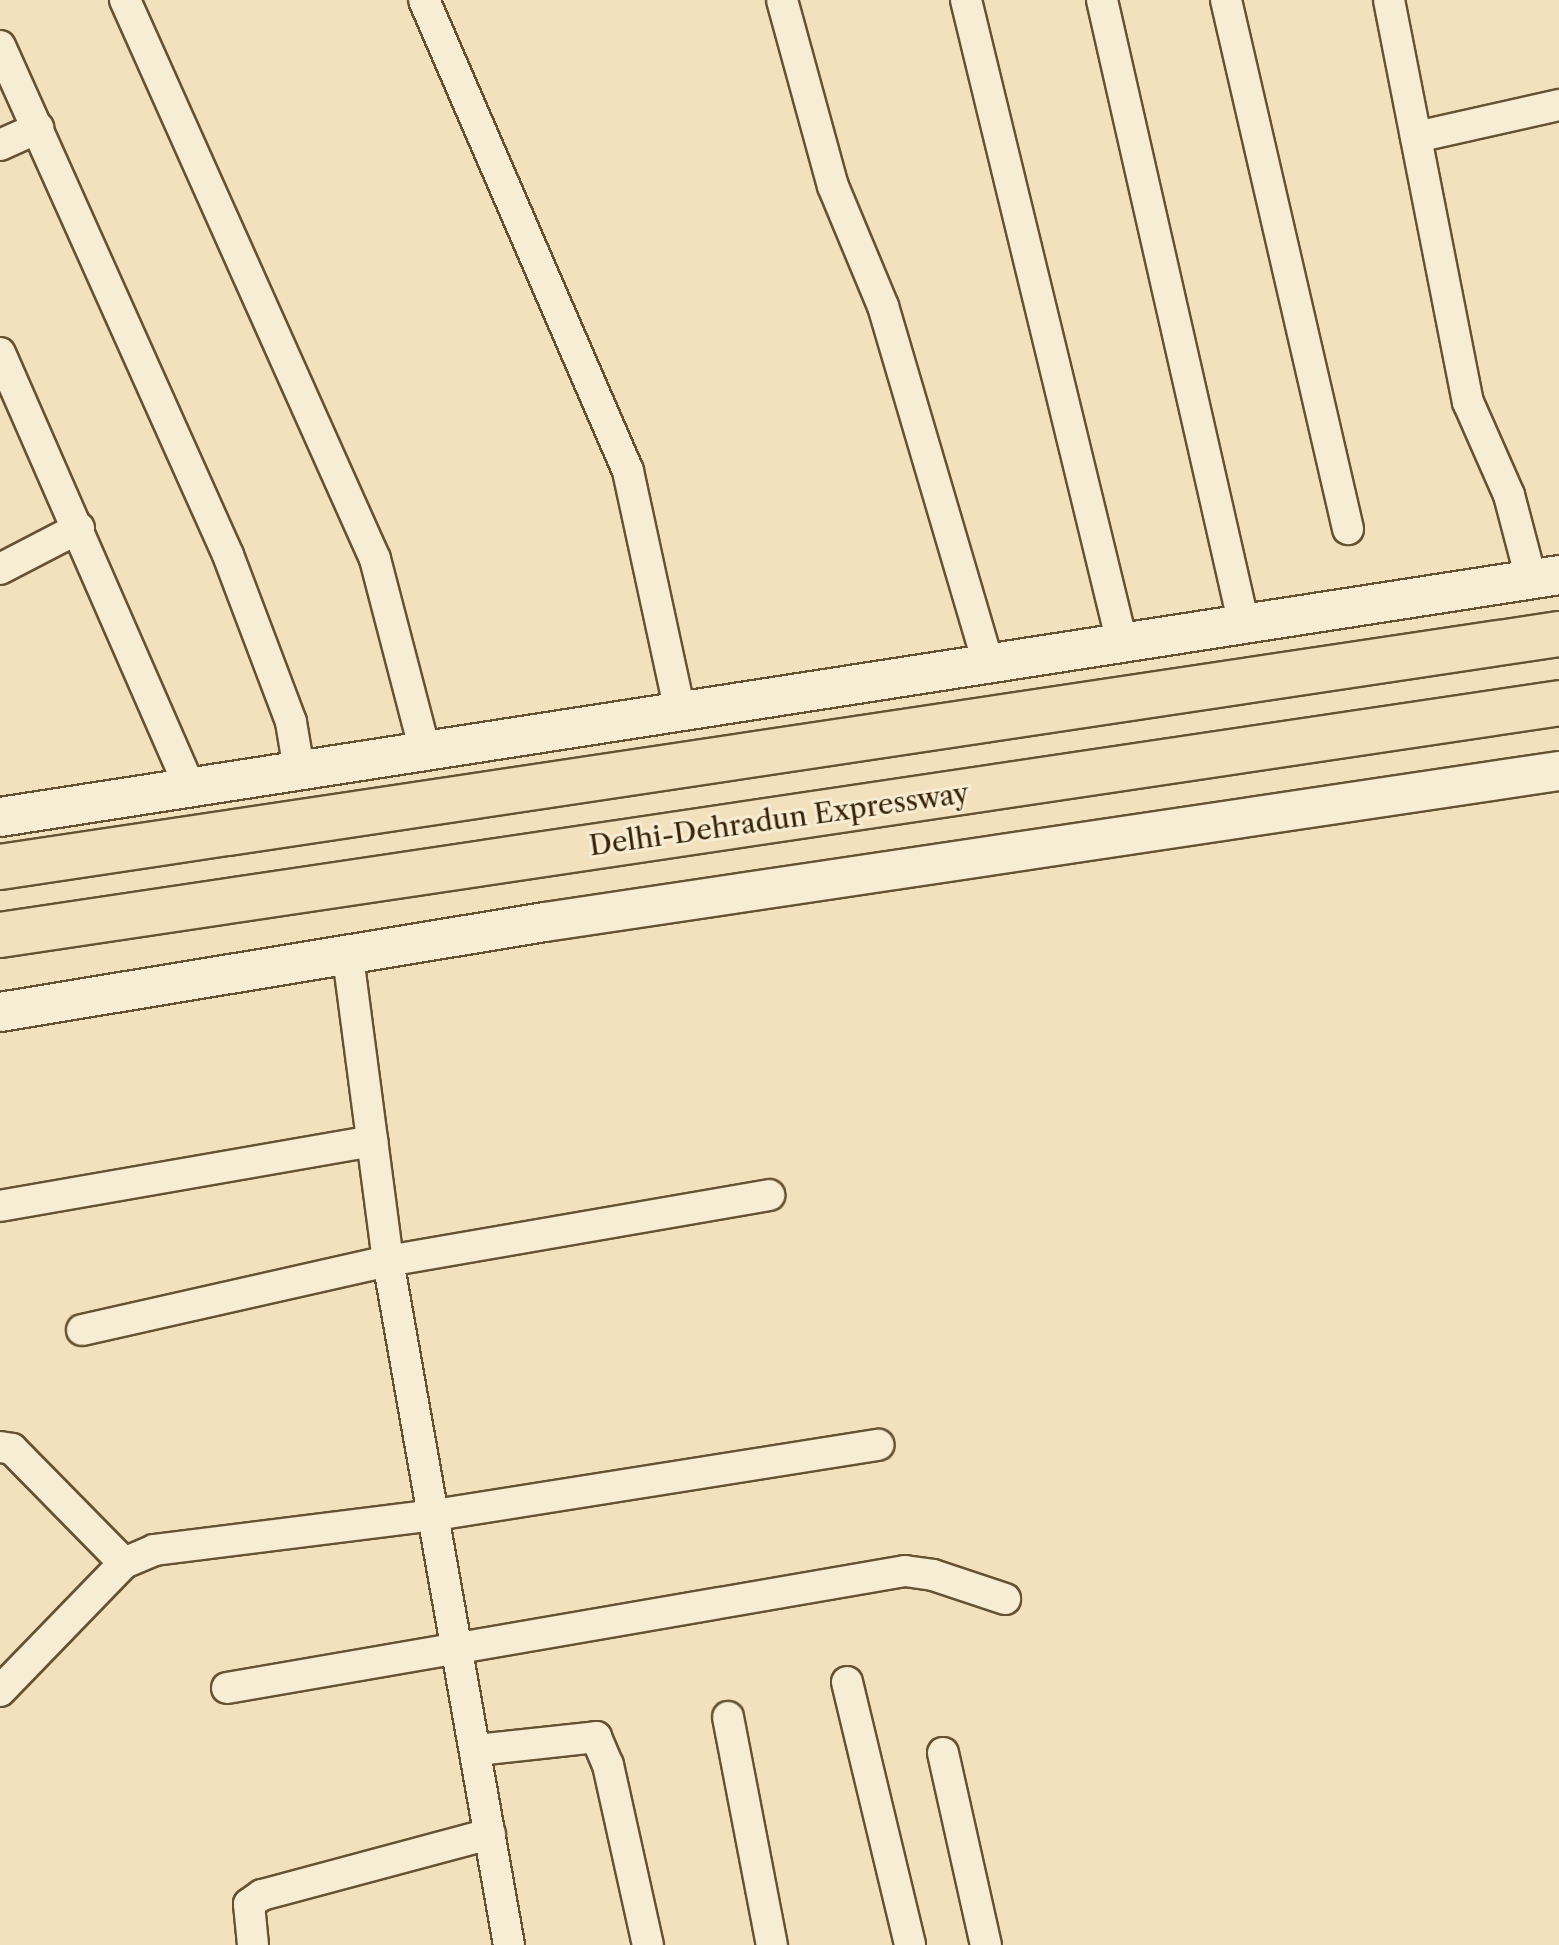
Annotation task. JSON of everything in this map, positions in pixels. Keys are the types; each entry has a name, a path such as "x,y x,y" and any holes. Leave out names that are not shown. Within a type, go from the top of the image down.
{"highway":[{"path":"0,867 1559,634"},
{"name":"Delhi-Dehradun Expressway","path":"0,935 1559,703"}],"street":[{"path":"125,0 375,559 425,751"},
{"path":"424,0 628,471 680,711"},
{"path":"782,0 833,186 883,306 988,663"},
{"path":"966,0 1122,643"},
{"path":"1102,0 1244,625"},
{"path":"1226,0 1348,529"},
{"path":"0,817 1244,625 1536,566 1468,402 1389,0"},
{"path":"0,46 228,555 291,722 299,770"},
{"path":"1416,137 1559,105"},
{"path":"0,145 38,128"},
{"path":"0,353 190,787"},
{"path":"0,569 79,528"},
{"path":"0,1012 348,957 545,922 1559,771"},
{"path":"348,957 388,1261 477,1750 509,1945"},
{"path":"0,1206 372,1141"},
{"path":"82,1330 388,1261 769,1195"},
{"path":"0,1691 124,1563 154,1550 435,1515 879,1445"},
{"path":"0,1447 12,1449 124,1563"},
{"path":"227,1688 905,1571 933,1575 1005,1599"},
{"path":"847,1682 910,1945"},
{"path":"728,1717 772,1945"},
{"path":"477,1750 596,1737 603,1746 648,1945"},
{"path":"943,1753 986,1945"},
{"path":"253,1945 249,1904 262,1895 490,1834"}]}
